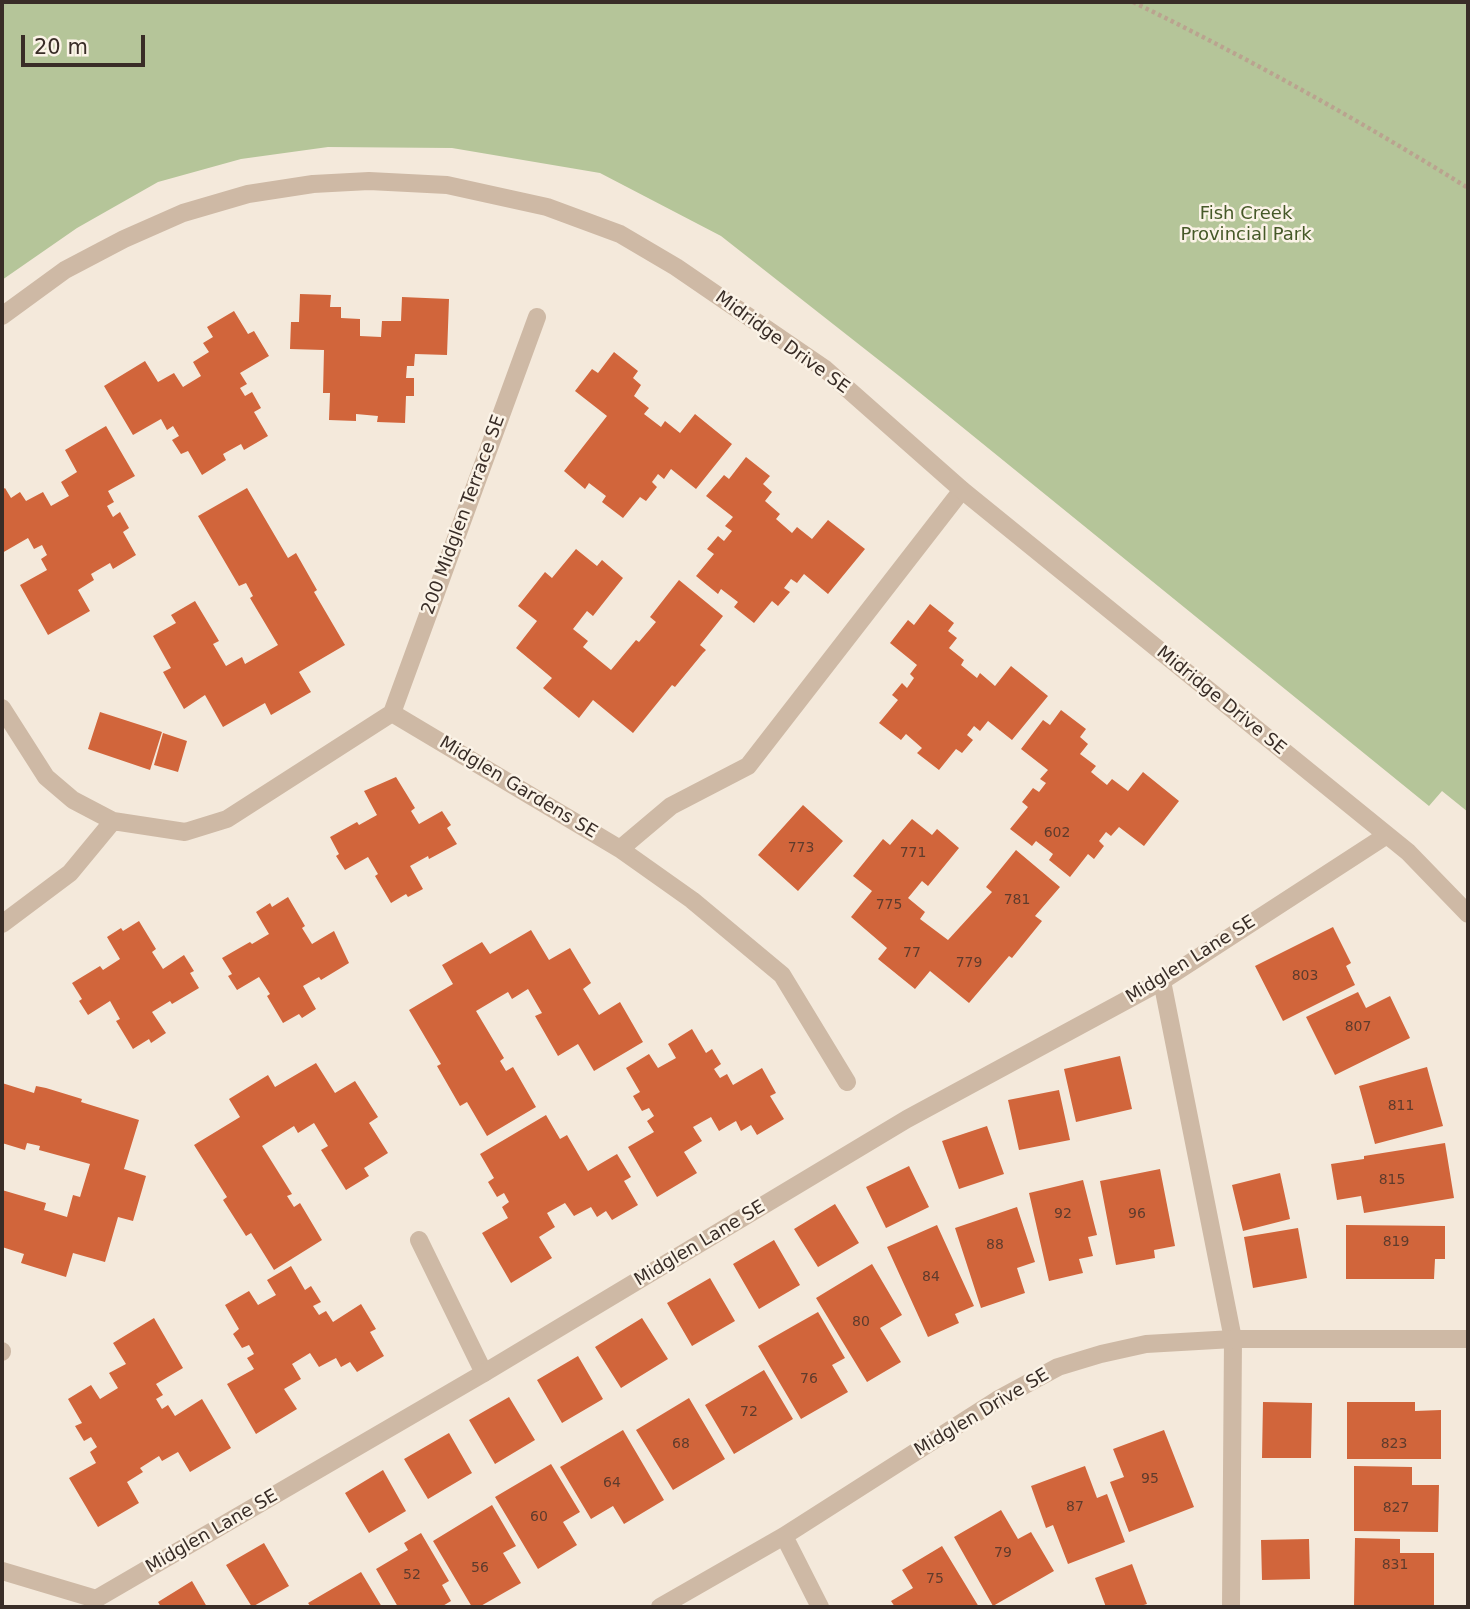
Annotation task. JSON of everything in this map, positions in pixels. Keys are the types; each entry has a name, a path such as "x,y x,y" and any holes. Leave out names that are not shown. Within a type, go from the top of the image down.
{"street":[{"name":"Midridge Drive SE","path":"2,316 65,270 124,239 183,214 248,194 313,184 369,181 447,186 547,207 620,234 676,267 825,369 962,490 1408,852 1468,914"},
{"name":"200 Midglen Terrace SE","path":"392,713 537,317"},
{"path":"620,849 671,806 748,766 962,490"},
{"path":"2,708 46,777 73,800 113,821 185,832 227,819 392,713"},
{"name":"Midglen Gardens SE","path":"392,713 620,849 692,900 782,975 847,1082"},
{"path":"2,924 70,873 113,821"},
{"name":"Midglen Lane SE","path":"2,1571 96,1599 484,1373 907,1119 1162,981 1387,835"},
{"path":"1162,981 1233,1339 1231,1607"},
{"path":"419,1240 484,1373"},
{"name":"Midglen Drive SE","path":"660,1607 784,1536 997,1401 1058,1367 1101,1354 1146,1345 1233,1339 1468,1339"},
{"path":"784,1536 820,1607"}],"path":[{"path":"1133,2 1325,102 1468,188"}],"green space":[{"name":"Fish Creek Provincial Park","path":"2,2 1468,2 1468,812 1442,791 1429,806 903,379 721,236 600,173 452,148 328,147 241,159 158,182 77,228 2,280"}],"building":[{"path":"300,294 331,295 330,307 341,307 341,318 360,319 360,336 381,337 382,321 401,321 402,297 449,299 447,355 415,354 414,366 407,366 406,378 414,378 414,396 406,396 405,423 377,422 378,416 356,414 356,421 329,420 330,393 323,393 324,350 290,349 291,322 299,322"},
{"path":"234,311 248,334 254,331 269,356 240,373 247,384 240,388 245,396 252,392 261,408 254,412 268,436 244,450 241,444 223,454 226,460 202,475 188,451 181,454 172,440 179,436 173,426 167,430 161,419 133,435 104,386 145,361 158,382 174,373 183,387 201,376 193,362 209,352 203,343 213,337 207,327"},
{"path":"614,352 638,371 633,378 641,385 634,396 649,408 644,414 661,427 665,421 680,433 695,414 732,444 696,489 671,469 664,479 658,474 652,482 657,487 646,501 640,497 623,518 602,502 606,496 589,483 585,489 564,471 607,416 575,391 592,369 598,373"},
{"path":"106,426 135,476 108,491 114,502 107,506 113,517 120,512 129,528 123,532 136,555 113,569 110,563 91,574 94,580 78,590 90,611 48,635 20,585 47,570 41,559 47,555 42,545 34,549 28,538 2,553 2,490 5,488 11,498 20,492 26,501 43,492 51,506 69,496 61,482 77,472 65,450"},
{"path":"746,457 770,476 763,484 772,492 765,501 780,514 776,519 792,533 797,527 812,539 828,520 865,549 828,594 804,574 797,583 791,579 784,588 790,592 778,606 772,601 754,623 734,607 738,602 721,589 718,594 696,576 714,554 707,549 718,536 724,541 732,531 725,526 733,517 706,496 724,475 729,479"},
{"path":"247,488 288,558 296,553 317,590 314,592 345,645 299,672 311,692 271,715 265,703 223,727 205,695 184,709 163,672 171,668 153,636 176,623 171,615 195,601 219,641 213,644 226,666 242,657 245,664 278,645 250,598 253,596 246,583 239,586 198,516"},
{"path":"576,549 597,566 602,560 623,578 593,616 587,611 573,629 588,641 583,647 611,670 636,640 639,642 656,622 650,617 679,580 723,616 700,645 706,650 675,687 672,685 633,733 593,700 579,718 543,688 552,678 516,648 537,621 518,606 545,572 552,578"},
{"path":"930,604 954,623 948,631 957,638 949,648 964,660 961,665 977,678 980,673 995,686 1011,666 1048,696 1012,740 988,721 980,731 974,726 967,735 973,740 962,753 956,749 939,770 917,753 922,748 906,734 901,740 879,723 898,700 892,695 902,683 907,688 914,678 910,674 917,665 890,643 908,620 914,625"},
{"path":"1061,710 1086,729 1080,737 1088,744 1080,754 1096,766 1091,772 1107,785 1112,779 1128,791 1143,772 1179,801 1144,846 1119,827 1111,836 1106,832 1099,841 1104,846 1094,859 1088,854 1070,877 1049,860 1053,854 1036,841 1032,846 1010,829 1028,807 1022,802 1033,788 1039,792 1046,783 1040,779 1048,770 1021,749 1043,720 1050,725"},
{"path":"100,712 162,732 150,770 88,749"},
{"path":"163,733 187,741 178,772 154,765"},
{"path":"396,777 415,808 411,811 419,824 442,811 451,825 447,828 457,844 410,866 423,889 408,897 406,894 391,903 375,876 378,874 368,857 345,870 336,856 339,854 330,837 357,822 359,825 377,815 364,791"},
{"path":"803,805 843,841 798,891 758,855"},
{"path":"912,819 932,835 937,829 959,848 928,886 922,881 908,898 925,912 920,919 948,940 992,892 986,887 1016,850 1060,887 1035,916 1042,921 1012,958 1009,956 969,1003 930,971 915,989 878,959 887,948 851,917 872,891 853,876 883,839 890,845"},
{"path":"288,897 312,944 334,931 349,963 321,980 319,977 303,986 316,1009 302,1018 299,1014 283,1023 259,977 237,990 228,976 232,974 222,958 269,934 256,912 270,903 272,907"},
{"path":"139,921 156,949 152,952 163,969 184,955 194,971 190,973 199,988 152,1012 166,1033 151,1043 149,1039 133,1049 116,1021 120,1019 110,1001 88,1015 72,983 100,966 103,970 120,959 107,937"},
{"path":"1333,927 1351,963 1346,966 1355,985 1283,1021 1255,966"},
{"path":"531,930 549,960 570,948 591,983 583,989 599,1015 620,1002 643,1042 594,1071 578,1044 558,1056 535,1016 542,1013 528,989 512,999 508,992 476,1011 504,1058 500,1061 506,1071 513,1067 536,1107 487,1136 467,1102 460,1106 437,1066 441,1064 409,1010 453,984 442,965 482,942 490,954"},
{"path":"1358,992 1366,1008 1390,996 1410,1038 1335,1075 1306,1017"},
{"path":"692,1029 706,1053 712,1049 721,1064 714,1069 720,1078 727,1074 733,1085 762,1068 776,1093 770,1096 784,1119 757,1135 751,1125 741,1131 736,1121 719,1131 711,1117 693,1127 702,1141 684,1152 697,1173 657,1197 628,1147 654,1132 647,1121 654,1116 649,1108 642,1111 633,1096 640,1092 626,1068 649,1054 658,1068 676,1058 668,1044"},
{"path":"1120,1056 1132,1109 1076,1122 1064,1069"},
{"path":"316,1063 335,1093 355,1081 378,1117 369,1123 388,1153 364,1168 369,1176 346,1190 321,1150 328,1146 314,1123 298,1133 294,1126 262,1146 292,1194 287,1196 294,1207 300,1203 322,1240 274,1270 251,1233 246,1236 223,1200 227,1197 194,1145 240,1117 229,1099 268,1075 275,1087"},
{"path":"1427,1067 1443,1126 1375,1144 1359,1086"},
{"path":"2,1083 34,1093 36,1086 46,1088 139,1120 124,1169 146,1176 133,1221 118,1217 105,1262 73,1253 66,1277 21,1263 24,1254 2,1247 2,1190 46,1203 44,1210 67,1217 73,1195 80,1197 90,1164 39,1150 40,1146 27,1143 25,1150 2,1143"},
{"path":"1059,1090 1070,1140 1019,1150 1008,1100"},
{"path":"546,1115 560,1139 567,1135 588,1171 617,1154 631,1177 624,1181 638,1205 612,1220 606,1211 597,1217 591,1207 574,1216 565,1203 547,1213 555,1227 539,1237 552,1258 511,1283 482,1233 508,1218 502,1207 509,1202 504,1193 497,1197 488,1182 494,1178 480,1154"},
{"path":"987,1126 1004,1174 959,1189 942,1141"},
{"path":"1445,1143 1454,1198 1364,1213 1361,1196 1337,1200 1331,1164"},
{"path":"909,1166 929,1207 886,1228 866,1187"},
{"path":"1160,1169 1175,1246 1154,1250 1155,1258 1116,1265 1100,1181"},
{"path":"1280,1173 1290,1219 1243,1231 1232,1185"},
{"path":"1083,1180 1097,1235 1088,1237 1093,1256 1079,1259 1083,1273 1049,1281 1029,1193"},
{"path":"835,1204 859,1243 818,1267 794,1229"},
{"path":"1017,1207 1035,1262 1017,1268 1025,1293 981,1308 955,1228"},
{"path":"937,1225 974,1306 955,1314 959,1323 928,1337 887,1247"},
{"path":"1346,1225 1445,1226 1445,1259 1435,1259 1434,1279 1346,1279"},
{"path":"1298,1228 1307,1278 1253,1288 1244,1237"},
{"path":"774,1240 800,1285 759,1309 733,1264"},
{"path":"872,1264 902,1315 880,1328 901,1362 867,1382 816,1298"},
{"path":"291,1266 305,1290 311,1286 321,1302 313,1306 319,1315 326,1311 333,1322 361,1304 376,1329 370,1332 384,1356 357,1372 350,1362 341,1367 336,1358 319,1367 310,1353 292,1364 301,1379 284,1389 297,1409 256,1434 227,1384 254,1369 247,1358 254,1354 249,1345 242,1348 233,1334 239,1329 225,1305 249,1291 258,1305 276,1295 267,1280"},
{"path":"710,1278 735,1321 692,1346 667,1303"},
{"path":"818,1312 845,1358 832,1365 848,1392 801,1419 758,1346"},
{"path":"154,1318 183,1368 156,1384 163,1395 156,1399 162,1409 168,1405 175,1416 202,1399 231,1448 190,1472 178,1452 162,1461 159,1456 140,1468 143,1472 127,1482 139,1503 98,1527 69,1478 96,1463 90,1452 97,1447 91,1437 84,1441 75,1426 82,1423 68,1399 91,1385 100,1399 118,1388 109,1373 126,1364 113,1343"},
{"path":"642,1318 668,1359 621,1388 595,1347"},
{"path":"578,1356 603,1399 562,1423 537,1380"},
{"path":"764,1370 793,1419 734,1454 705,1405"},
{"path":"509,1397 535,1440 495,1464 469,1420"},
{"path":"689,1398 725,1459 673,1490 636,1430"},
{"path":"1263,1402 1312,1403 1311,1458 1262,1458"},
{"path":"1347,1402 1415,1402 1415,1411 1441,1410 1441,1459 1347,1459"},
{"path":"623,1430 664,1500 624,1524 613,1506 591,1519 560,1467"},
{"path":"1164,1430 1194,1507 1129,1532 1110,1482 1124,1477 1113,1449"},
{"path":"449,1433 472,1473 428,1499 404,1459"},
{"path":"551,1464 580,1512 563,1522 577,1545 538,1569 495,1497"},
{"path":"1085,1466 1097,1498 1107,1494 1125,1542 1068,1564 1053,1525 1046,1528 1031,1486"},
{"path":"1354,1466 1412,1467 1412,1485 1439,1485 1438,1532 1354,1531"},
{"path":"383,1470 406,1511 369,1533 345,1493"},
{"path":"492,1505 516,1546 503,1553 521,1583 479,1607 472,1607 433,1541"},
{"path":"1001,1510 1018,1539 1031,1532 1054,1571 993,1606 954,1537"},
{"path":"421,1533 449,1581 442,1585 451,1601 441,1607 398,1607 376,1569 408,1550 404,1543"},
{"path":"1355,1538 1400,1539 1400,1553 1434,1553 1434,1607 1354,1606"},
{"path":"1309,1539 1310,1579 1262,1580 1261,1540"},
{"path":"264,1543 289,1586 252,1607 226,1565"},
{"path":"942,1546 979,1607 895,1607 891,1601 913,1588 902,1570"},
{"path":"1132,1564 1147,1604 1137,1607 1106,1607 1095,1578"},
{"path":"361,1572 382,1607 311,1607 308,1603"},
{"path":"192,1581 207,1607 161,1607 158,1602"}]}
